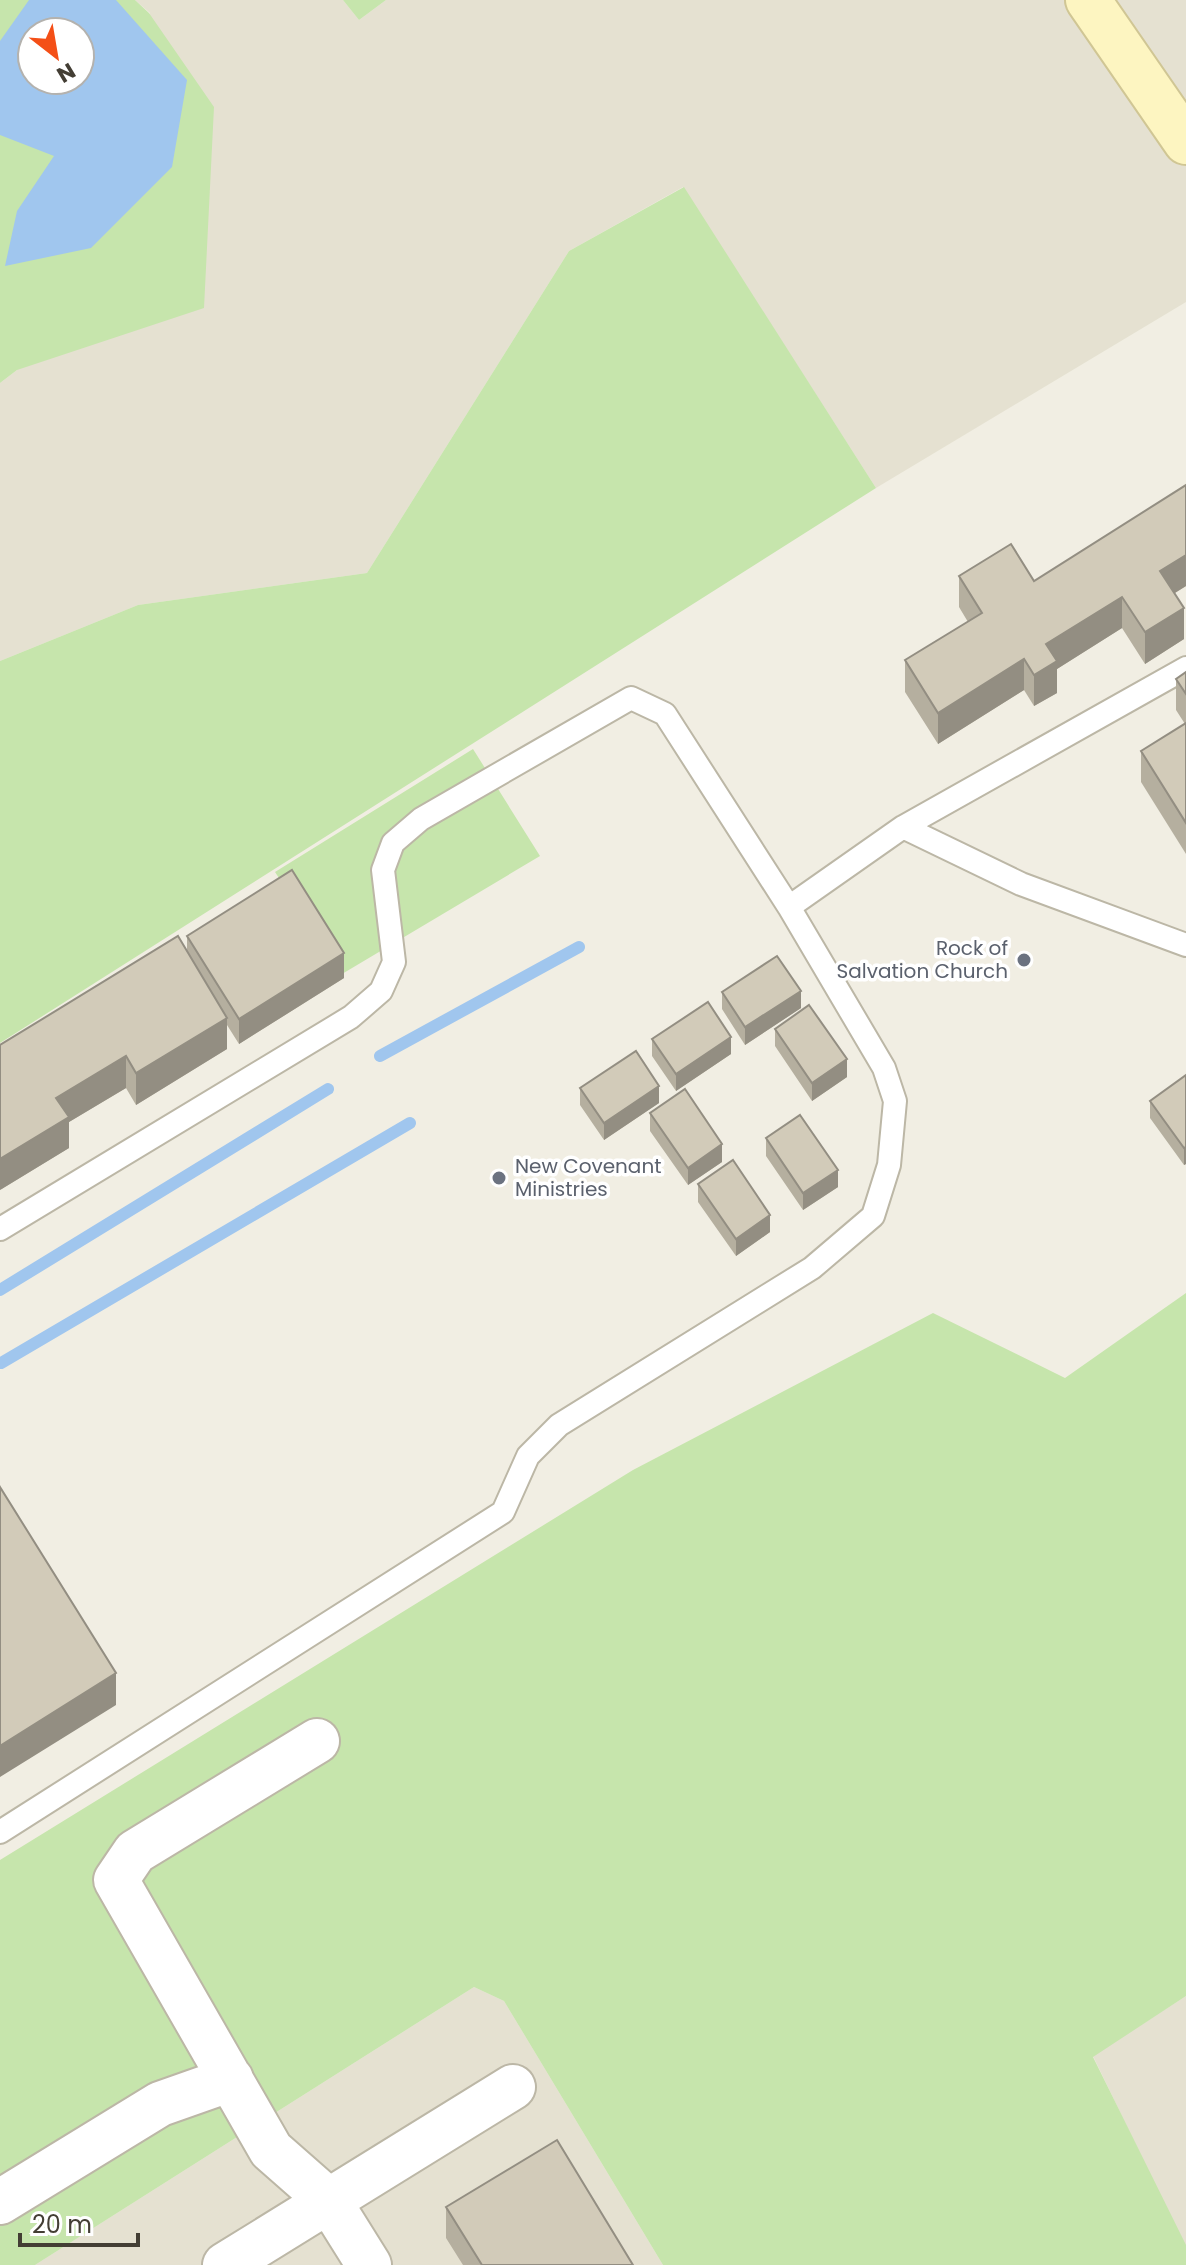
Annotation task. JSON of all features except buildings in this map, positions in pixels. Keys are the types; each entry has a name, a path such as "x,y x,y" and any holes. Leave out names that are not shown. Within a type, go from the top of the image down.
{"street":[{"path":"1088,0 1186,142"},
{"path":"317,1741 135,1852 116,1880 271,2150 329,2201 369,2265"},
{"path":"0,2202 160,2104 231,2079"},
{"path":"225,2265 513,2087"}],"lane":[{"path":"789,907 903,827 1186,668"},
{"path":"0,1229 351,1017 381,991 394,962 383,870 393,843 421,819 631,698 665,714 789,907 884,1068 895,1101 889,1165 873,1216 812,1268 559,1425 528,1456 503,1512 0,1832"},
{"path":"903,827 1021,884 1186,945"}],"shaded area":[{"path":"135,0 343,0 359,20 386,0 1186,0 1186,302 876,488 683,187 569,251 367,573 138,605 0,661 0,383 17,370 150,13"},
{"path":"474,1987 504,2001 663,2265 35,2265"},
{"path":"1186,1996 1186,2245 1184,2245 1093,2056"}],"green space":[{"path":"0,0 135,0 149,13 214,107 204,308 17,370 0,383"},
{"path":"343,0 386,0 359,20"},
{"path":"684,187 876,488 0,1043 0,661 138,605 367,573 569,251"},
{"path":"473,749 540,856 342,974 275,872"},
{"path":"1186,1293 1186,1996 1093,2057 1186,2245 1186,2265 663,2265 504,2001 474,1987 35,2265 0,2265 0,1860 633,1470 933,1313 1065,1378"}],"water":[{"path":"29,0 116,0 187,80 172,167 91,248 5,266 17,211 54,156 0,135 0,41 16,18 16,96 96,96 96,16 18,16"}],"waterway":[{"path":"380,1056 579,947"},
{"path":"0,1290 328,1089"},
{"path":"1,1363 410,1123"}],"place":[{"name":"Rock of Salvation Church","path":"1024,960"},
{"name":"New Covenant Ministries","path":"499,1178"}]}
